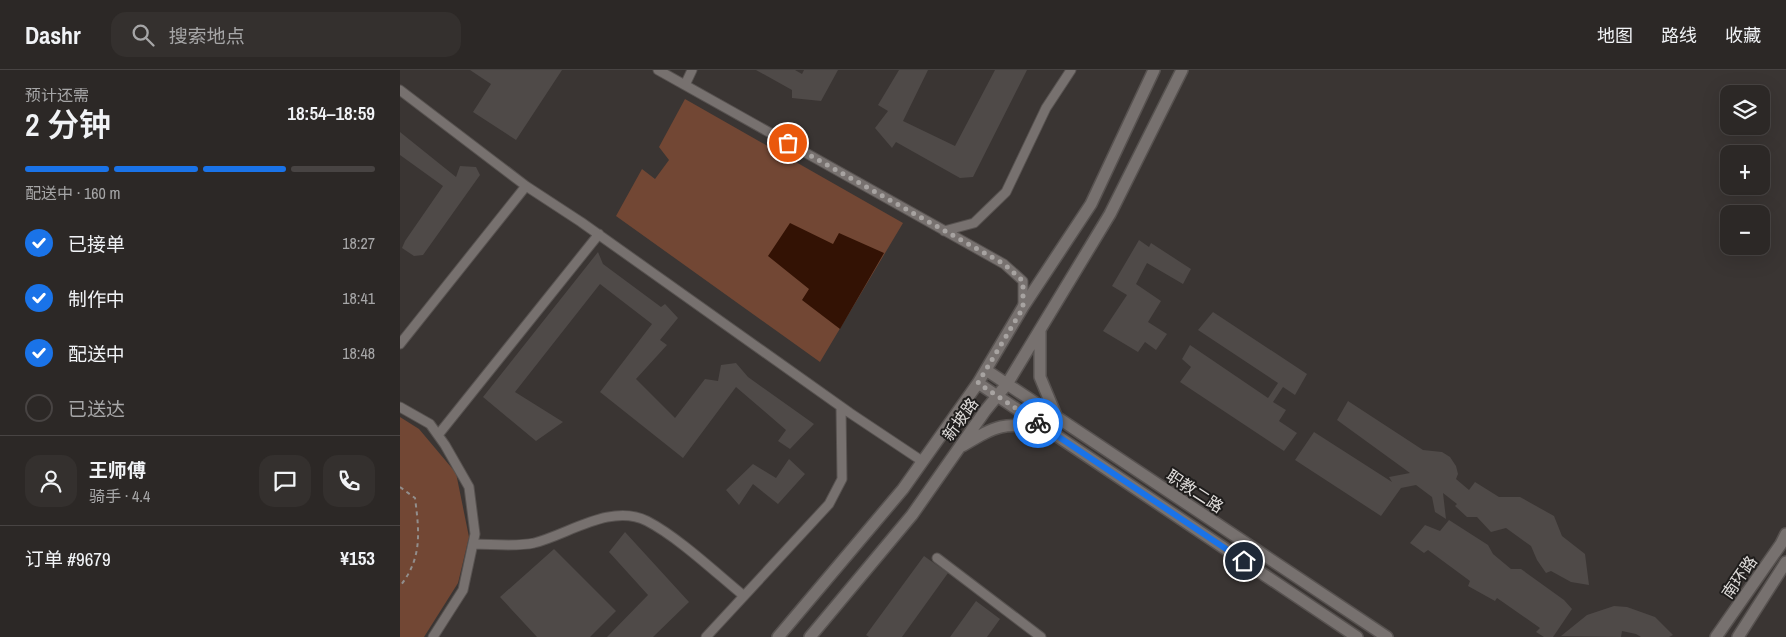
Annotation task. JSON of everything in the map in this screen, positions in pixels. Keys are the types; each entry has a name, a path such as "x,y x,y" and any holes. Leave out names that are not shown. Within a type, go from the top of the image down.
{"street":[{"path":"658,70 1004,264 1023,281 1023,308"},
{"path":"684,85 692,70"},
{"path":"944,231 974,223 1006,192 1046,108 1071,70"},
{"path":"1023,308 1091,204 1154,70"},
{"name":"新坡路","path":"810,637 912,515 1007,384 1110,214 1182,70"},
{"path":"400,90 526,186 599,234 841,407 922,461"},
{"path":"400,344 526,186"},
{"path":"438,434 599,234"},
{"name":"新坡路","path":"778,637 903,489 978,383 1023,308"},
{"path":"1040,329 1040,377 1058,420"},
{"name":"职教二路","path":"986,370 1058,420 1387,637"},
{"name":"职教二路","path":"978,383 1357,637"},
{"path":"400,407 430,424 438,434 468,487 475,534 463,590 433,637"},
{"path":"706,637 829,504 842,479 841,407"},
{"path":"959,448 992,428 1004,425 1018,424 1050,430"},
{"path":"473,544 532,544 610,516 625,516 646,520 744,596"},
{"name":"南环路","path":"1716,637 1786,534"},
{"path":"938,558 1041,637"},
{"name":"南环路","path":"1738,637 1786,562"}],"path":[{"path":"400,486 415,498 419,544 412,564 400,586"}],"shaded area":[{"path":"685,99 903,223 820,362 616,216 642,169 655,179 669,160 659,147"},
{"path":"790,223 833,244 839,233 884,253 840,329 802,300 809,289 768,256"},
{"path":"400,417 419,429 456,473 469,537 458,583 424,637 400,637"}],"building":[{"path":"470,70 562,70 516,140 473,112 491,84"},
{"path":"756,70 795,70 802,74 804,70 838,70 821,101 792,98 792,90"},
{"path":"899,70 928,70 903,121 955,146 995,70 1027,70 973,177 960,178 896,142 892,148 875,128 888,111 878,105"},
{"path":"400,132 456,177 460,166 476,167 480,175 423,255 414,256 402,248 443,186 400,155"},
{"path":"1139,240 1149,247 1151,243 1191,269 1183,284 1147,263 1136,284 1161,301 1148,322 1167,334 1156,350 1145,342 1138,352 1103,331 1127,295 1112,286"},
{"path":"598,252 603,264 661,307 665,304 678,318 660,340 667,345 636,379 675,418 705,379 718,381 721,365 736,363 748,377 814,424 790,449 778,441 786,430 736,387 683,458 600,392 652,324 600,284 515,392 563,422 536,441 483,397"},
{"path":"1213,312 1307,374 1295,395 1283,387 1273,402 1286,410 1279,421 1297,433 1284,451 1180,382 1191,367 1182,359 1190,345 1268,398 1278,383 1198,330"},
{"path":"1348,401 1423,450 1442,452 1450,457 1456,466 1458,474 1456,479 1469,490 1475,482 1499,497 1520,497 1554,516 1562,536 1585,554 1589,585 1571,582 1551,571 1546,573 1537,560 1531,546 1506,528 1491,532 1477,517 1467,517 1455,506 1457,504 1443,493 1446,519 1435,512 1432,497 1416,485 1401,488 1381,516 1295,460 1314,432 1392,482 1389,477 1410,473 1337,420"},
{"path":"789,459 805,474 778,504 753,484 739,505 726,490 753,464 776,478"},
{"path":"1449,520 1488,545 1493,554 1511,569 1521,569 1564,600 1572,609 1553,637 1544,637 1536,632 1540,628 1497,598 1495,601 1468,586 1470,581 1428,550 1424,553 1410,543 1425,525 1440,531"},
{"path":"625,532 689,602 653,637 607,637 648,595 609,552"},
{"path":"554,549 616,611 590,637 537,637 500,597"},
{"path":"924,556 948,573 902,637 869,637 866,635"},
{"path":"976,601 1000,619 987,637 950,637"},
{"path":"1614,606 1627,607 1655,617 1673,635 1669,637 1641,637 1622,631 1621,637 1561,636 1587,615"}],"way so far":[{"path":"788,143 1004,264 1023,281 1023,308 978,383 1038,423"}],"route":[{"path":"1038,423 1244,561"}]}
